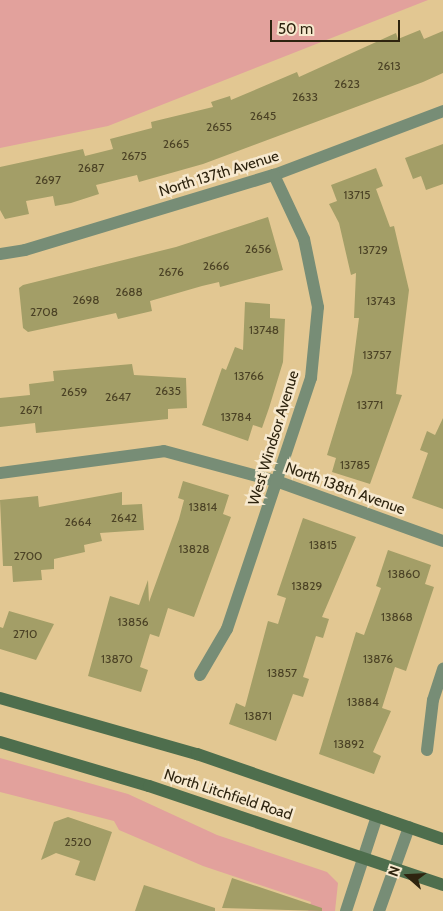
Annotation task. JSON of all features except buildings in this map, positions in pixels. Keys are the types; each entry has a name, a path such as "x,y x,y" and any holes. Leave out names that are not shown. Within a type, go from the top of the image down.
{"main road":[{"name":"North Litchfield Road","path":"0,698 164,744 443,839"},
{"name":"North Litchfield Road","path":"0,742 363,857 443,885"}],"street":[{"name":"North 137th Avenue","path":"0,254 25,250 274,175 443,111"},
{"name":"West Windsor Avenue","path":"200,675 227,630 280,482 311,378 318,307 304,239 274,175"},
{"name":"North 138th Avenue","path":"0,473 164,451 280,482 443,541"},
{"path":"427,750 432,700 443,669"},
{"path":"346,911 377,816"},
{"path":"379,911 409,827"}],"shaded area":[{"path":"0,0 428,0 108,126 0,148"},
{"path":"0,758 128,794 217,835 327,872 338,883 335,911 308,911 311,902 203,866 119,830 114,821 0,792"}]}
